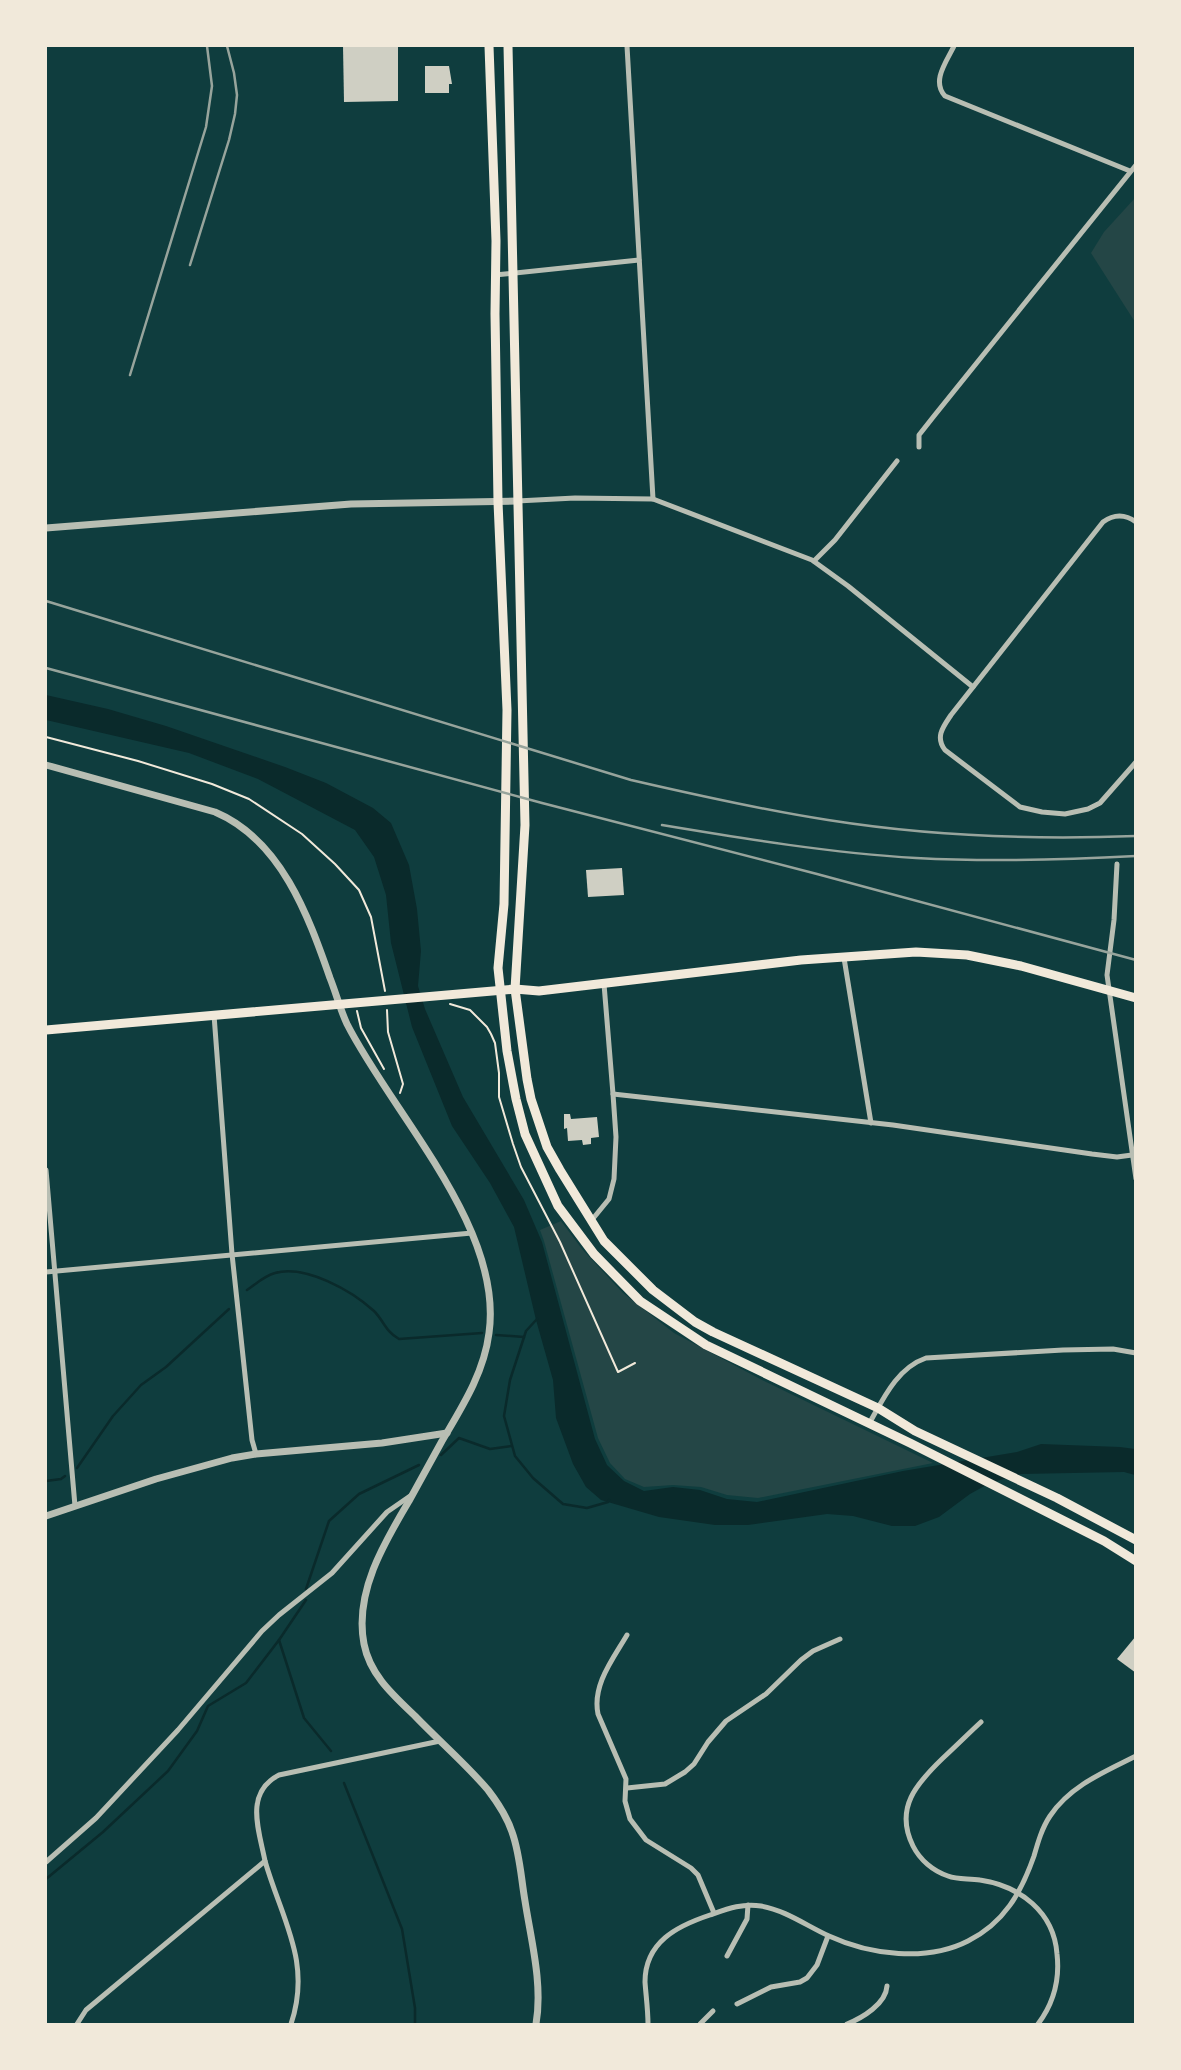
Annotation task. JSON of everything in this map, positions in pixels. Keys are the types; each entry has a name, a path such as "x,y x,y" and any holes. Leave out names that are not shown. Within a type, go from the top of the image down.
{"main road":[{"path":"489,46 496,241 498,502 507,710 504,904 498,968 507,1051 525,1134 558,1206 594,1254 640,1301 695,1339 1052,1514 1136,1561"},
{"path":"508,46 525,825 515,989 527,1079 547,1147 604,1241 653,1290 695,1322 878,1408 915,1431 1057,1498 1136,1540"},
{"path":"46,1030 500,990 539,990 800,960 916,953 967,955 1021,966 1136,998"}],"street":[{"path":"627,46 653,499"},
{"path":"954,46 938,81 944,96 1130,171"},
{"path":"919,447 919,435 1136,165"},
{"path":"495,275 639,260"},
{"path":"814,561 835,540 897,461"},
{"path":"46,528 351,504 575,498 653,499 814,561 973,687"},
{"path":"1136,522 1123,516 1110,517 1103,522 973,687 940,734 942,745 948,753 970,770 1020,807 1042,812 1065,814 1088,809 1100,803 1136,762"},
{"path":"46,765 215,812 239,824 251,834 281,869 308,917 345,1021 435,1165 472,1233 489,1286 489,1338 476,1379 465,1402 373,1569 365,1600 362,1633 374,1673 486,1788 512,1830 537,1986 536,2025"},
{"path":"1118,864 1107,975 1136,1179"},
{"path":"844,958 872,1123"},
{"path":"591,1221 609,1199 612,1189 615,1137 604,984"},
{"path":"214,1015 232,1254 252,1440 256,1454"},
{"path":"613,1094 872,1123 1117,1157 1132,1156"},
{"path":"46,1170 75,1506"},
{"path":"46,1272 472,1233"},
{"path":"869,1424 899,1376 916,1361 926,1358 1063,1350 1113,1349 1136,1353"},
{"path":"46,1516 232,1458 382,1443 447,1433"},
{"path":"46,1862 96,1818 178,1730 262,1631 325,1580 387,1512 413,1494"},
{"path":"627,1635 600,1683 596,1705 623,1770 627,1788 626,1810 637,1830 654,1846 698,1875 714,1913"},
{"path":"627,1788 665,1783 685,1772 726,1721 766,1694 813,1651 840,1639"},
{"path":"981,1722 918,1783 908,1803 907,1829 916,1852 940,1874 957,1879 992,1882 1019,1893 1044,1915 1054,1936 1058,1963 1051,2002 1038,2025"},
{"path":"291,2025 298,1998 298,1965 265,1861 256,1808 259,1792 278,1775 440,1741"},
{"path":"648,2025 645,1982 653,1952 668,1934 677,1928 736,1906 772,1909 828,1936 859,1947 881,1951 939,1951 983,1933 1008,1910 1019,1893 1042,1829 1062,1802 1073,1791 1099,1774 1136,1756"},
{"path":"77,2025 86,2010 265,1861"},
{"path":"727,1956 747,1919 748,1905"},
{"path":"737,2004 771,1987 800,1982 807,1978 817,1965 828,1936"},
{"path":"847,2025 884,1998 887,1986"},
{"path":"701,2025 713,2011"}],"shaded area":[{"path":"1135,198 1135,322 1091,253 1104,232"},
{"path":"46,695 166,726 285,767 326,783 373,808 391,823 409,865 421,951 418,986 425,1009 463,1097 524,1200 542,1242 595,1439 607,1465 624,1481 644,1491 673,1487 700,1490 727,1499 757,1502 903,1471 1017,1452 1041,1444 1135,1449 1135,1475 1124,1472 1021,1474 990,1483 939,1517 915,1526 892,1526 853,1516 827,1514 748,1525 715,1525 659,1517 601,1500 586,1487 573,1464 556,1418 553,1380 514,1227 490,1183 452,1126 412,1027 391,943 386,895 374,857 355,830 258,779 189,753 46,720"},
{"path":"561,1221 582,1249 623,1293 674,1333 762,1380 933,1463 758,1498 727,1495 701,1487 644,1487 625,1479 610,1463 598,1438 540,1230"}],"building":[{"path":"343,46 398,46 398,101 344,102"},
{"path":"425,66 449,66 452,84 449,84 449,93 425,93"},
{"path":"622,868 624,895 588,897 586,870"},
{"path":"564,1114 570,1114 571,1119 597,1117 599,1137 591,1138 591,1144 583,1145 582,1140 568,1141 567,1128 564,1129"},
{"path":"1136,1636 1136,1673 1117,1659"}],"waterway":[{"path":"247,1290 275,1273 300,1272 328,1281 353,1295 374,1311 399,1339 482,1333"},
{"path":"77,1468 113,1416 141,1385 166,1367 229,1309"},
{"path":"537,1319 526,1331 510,1380 504,1416 515,1456 533,1478 563,1504 587,1508 609,1500"},
{"path":"496,1335 524,1337"},
{"path":"441,1455 459,1438 490,1449 511,1446"},
{"path":"306,1589 329,1521 359,1494 419,1465"},
{"path":"46,1481 65,1476"},
{"path":"46,1879 103,1832 168,1771 197,1731 208,1706 246,1683 306,1600"},
{"path":"279,1640 304,1718 331,1751"},
{"path":"344,1783 402,1929 415,2008 415,2024"}],"railway":[{"path":"130,375 206,127 212,86 207,46"},
{"path":"190,265 235,114 237,95 227,46"},
{"path":"46,601 631,780 704,797 803,816 904,830 1020,837 1136,836"},
{"path":"46,668 1136,960"},
{"path":"662,825 884,856 971,860 1136,856"}]}
